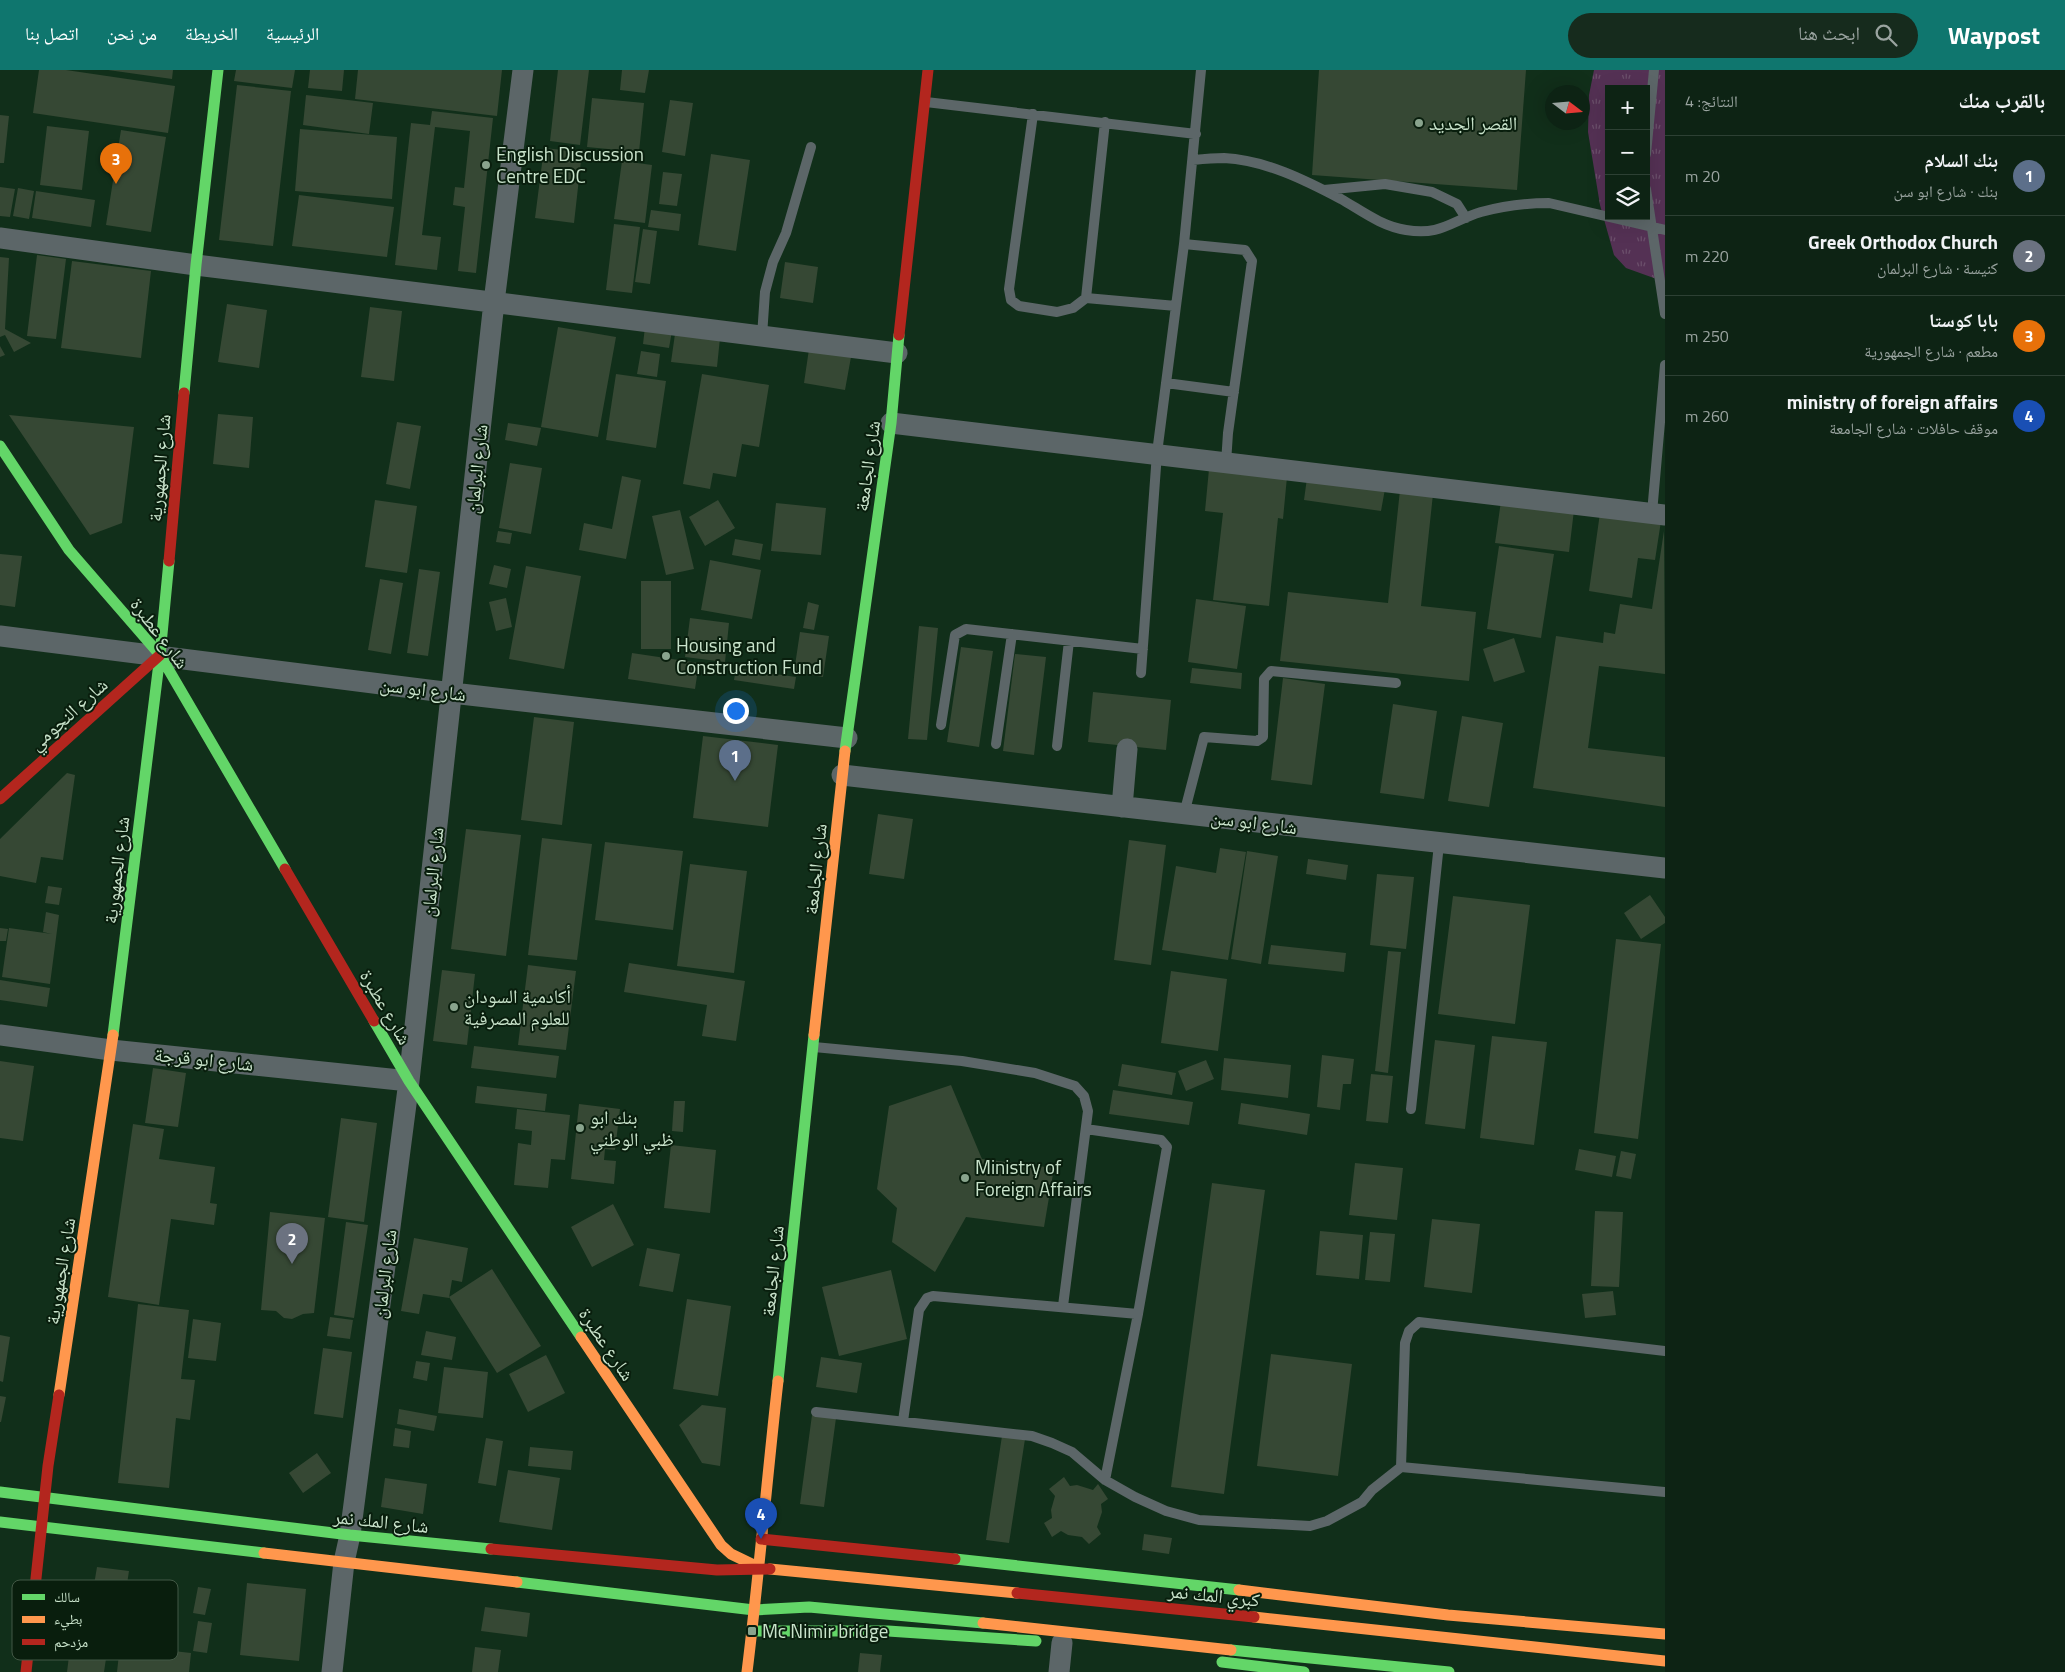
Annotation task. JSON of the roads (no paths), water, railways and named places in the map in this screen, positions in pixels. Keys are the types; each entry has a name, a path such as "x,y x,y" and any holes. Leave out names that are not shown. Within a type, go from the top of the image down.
{"main road":[{"name":"شارع الجمهورية","path":"36,1580 48,1466 111,1050 160,656 196,265 218,70"},
{"name":"شارع الجامعة","path":"747,1672 760,1568 761,1539 842,775 891,423 928,70"},
{"name":"شارع عطبرة","path":"0,446 70,550 160,656 409,1081 721,1545 732,1554 760,1568"},
{"name":"شارع النجومي","path":"0,799 160,656"},
{"name":"شارع المك نمر","path":"0,1492 350,1535 648,1565 717,1570 760,1568"},
{"path":"0,1522 754,1610 809,1607 1068,1630 1163,1643 1450,1672"},
{"path":"761,1539 1060,1569 1448,1615 1665,1634"},
{"name":"كبري المك نمر","path":"760,1568 1174,1608 1665,1661"},
{"path":"752,1630 888,1631 1062,1642 1118,1649"},
{"path":"1211,1661 1304,1672"}],"street":[{"name":"شارع البرلمان","path":"332,1672 344,1562 350,1535 409,1081 494,302 523,70"},
{"path":"0,238 196,265 897,353"},
{"path":"891,423 1157,453 1226,463 1658,514"},
{"name":"شارع ابو سن","path":"0,636 452,693 847,738"},
{"path":"1122,807 1127,750"},
{"name":"شارع ابو سن","path":"842,775 1438,844 1665,868"},
{"name":"شارع ابو قرجة","path":"0,1035 111,1050 409,1081"},
{"path":"1059,1672 1062,1642"}],"lane":[{"path":"1141,674 1157,453 1184,244 1201,70"},
{"path":"1648,130 1654,70"},
{"path":"924,102 1196,134"},
{"path":"1033,114 1009,289 1012,300 1019,306 1057,312 1073,308 1086,298 1176,306"},
{"path":"1086,298 1105,122"},
{"path":"762,336 765,292 772,262 786,233 811,147"},
{"path":"1193,160 1223,158 1262,165 1282,171 1323,190 1374,220 1405,230 1432,231 1453,225 1482,212 1530,203 1549,203 1665,230"},
{"path":"1323,190 1385,184 1432,192 1457,204 1466,218"},
{"path":"1650,220 1665,314"},
{"path":"1184,244 1245,250 1252,260 1226,463"},
{"path":"1658,514 1665,365"},
{"path":"1166,383 1234,392"},
{"path":"941,725 955,635 966,629 1143,649"},
{"path":"996,744 1012,634"},
{"path":"1058,746 1069,641"},
{"path":"1184,814 1204,737 1257,741 1263,737 1264,679 1271,671 1396,683"},
{"path":"1411,1109 1438,844"},
{"path":"813,1047 962,1061 1035,1073 1074,1086 1084,1096 1088,1112 1063,1306"},
{"path":"1086,1128 1161,1140 1167,1147 1138,1314 1105,1480"},
{"path":"903,1421 919,1310 927,1298 932,1296 1138,1314"},
{"path":"1401,1467 1405,1342 1409,1331 1419,1322 1665,1350"},
{"path":"816,1412 1032,1436 1072,1452 1105,1480 1135,1497 1166,1511 1199,1520 1310,1526 1327,1521 1362,1502 1372,1490 1401,1467 1665,1492"}],"place":[{"name":"القصر الجديد","path":"1419,123"},
{"name":"English Discussion Centre EDC","path":"486,165"},
{"name":"بابا كوستا","path":"116,184"},
{"name":"Housing and Construction Fund","path":"666,656"},
{"name":"بنك السلام","path":"735,781"},
{"name":"أكادمية السودان للعلوم المصرفية","path":"454,1007"},
{"name":"بنك ابو ظبي الوطني","path":"580,1128"},
{"name":"Ministry of Foreign Affairs","path":"965,1178"},
{"name":"Greek Orthodox Church","path":"292,1264"},
{"name":"ministry of foreign affairs","path":"761,1539"},
{"name":"Mc Nimir bridge","path":"752,1631"}]}
